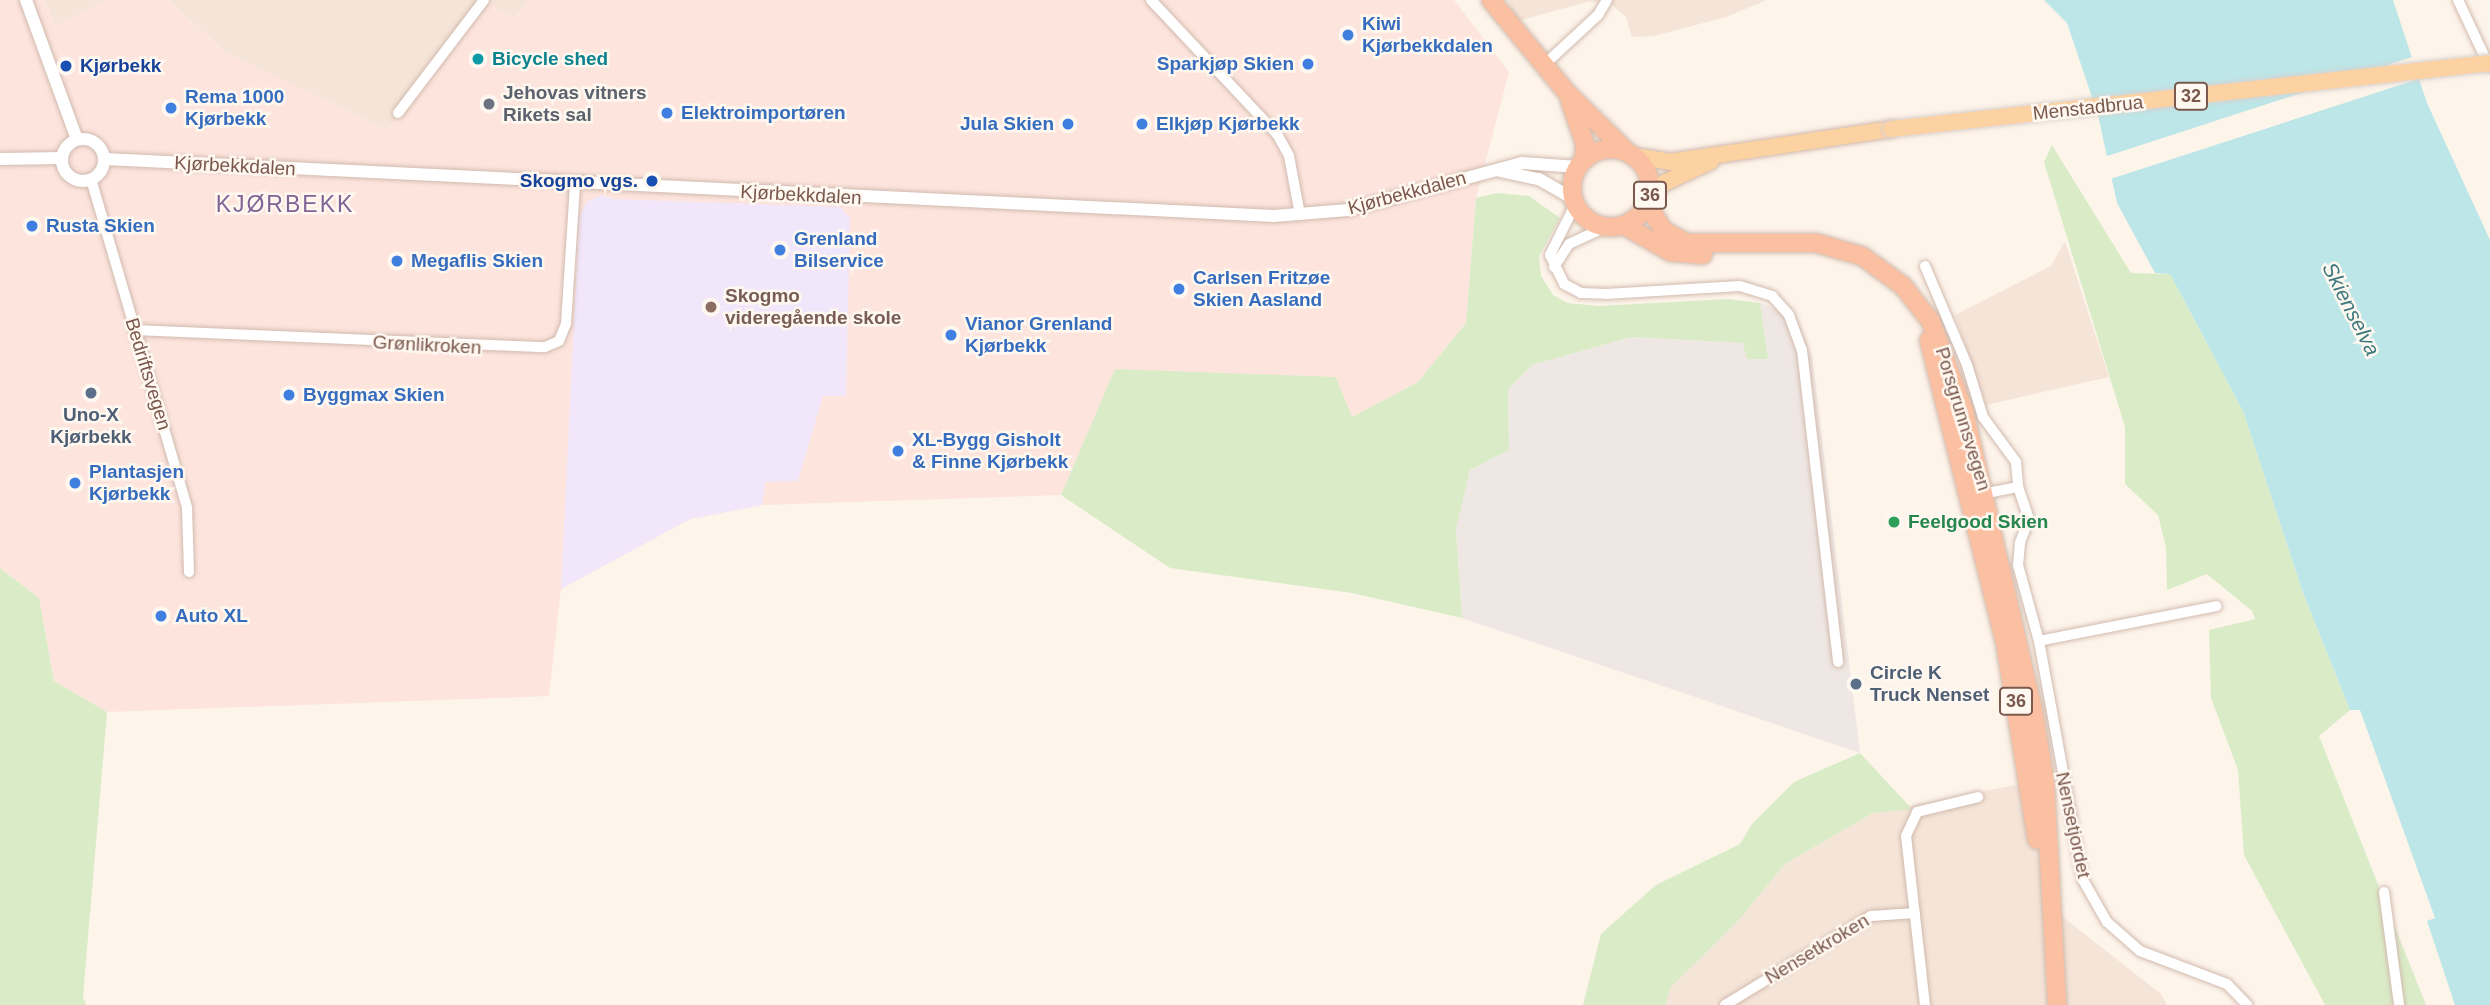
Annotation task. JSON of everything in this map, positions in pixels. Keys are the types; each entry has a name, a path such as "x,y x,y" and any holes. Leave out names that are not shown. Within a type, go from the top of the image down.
{"highway":[{"name":"36","path":"1491,0 1568,94 1646,169 1649,200 1625,226 1605,227"},
{"name":"36","path":"1568,94 1581,127 1581,163 1574,202"},
{"path":"1581,163 1608,149 1630,154"},
{"name":"Porsgrunnsvegen","path":"1649,200 1663,230 1686,243 1816,243 1846,249 1889,273 1931,322 1947,360 1978,495 2015,618 2042,765 2057,1005"},
{"path":"1574,202 1587,220 1605,227"},
{"name":"Porsgrunnsvegen","path":"1625,226 1671,252 1704,255 1762,244"}],"main road":[{"name":"Menstadbrua","path":"1630,154 1670,162 1891,129 2490,63"},
{"name":"Menstadbrua","path":"1649,200 1664,183 1729,153"}],"street":[{"path":"26,0 77,139"},
{"path":"398,113 484,0"},
{"path":"1151,0 1277,134 1289,156 1300,215"},
{"path":"1544,65 1598,15 1607,0"},
{"path":"2458,0 2490,68"},
{"path":"62,158 77,139"},
{"path":"62,158 71,177 91,179 101,171 105,159 92,140 77,139"},
{"path":"0,159 62,158"},
{"name":"Kjørbekkdalen","path":"105,159 575,184 1300,215 1371,205 1522,163 1581,163"},
{"name":"Kjørbekkdalen","path":"1493,169 1539,179 1574,202"},
{"name":"Bedriftsvegen","path":"91,179 187,508 189,572"},
{"name":"Grønlikroken","path":"134,330 545,347 559,341 566,324 575,184"},
{"path":"1574,202 1550,255 1563,284 1581,293 1740,286 1772,296 1789,315 1802,350 1838,662"},
{"path":"1554,267 1569,244 1605,227"},
{"name":"Porsgrunnsvegen","path":"1925,266 1967,365 1983,417 2016,462 2018,487 2029,519 2020,543 2018,565 2039,641"},
{"path":"1978,495 2018,487"},
{"path":"2039,641 2217,607"},
{"name":"Nensetjordet","path":"2039,641 2075,848 2083,880 2095,906 2140,951 2227,984 2245,1005"},
{"path":"1925,1005 1906,836 1917,812 1978,797"},
{"path":"2384,892 2399,1005"},
{"name":"Nensetkroken","path":"1726,1005 1871,916 1915,913"}],"shaded area":[{"path":"0,0 44,0 56,26 108,0 169,0 225,52 387,130 489,3 514,19 528,0 1454,0 1509,72 1476,198 1466,323 1418,382 1352,417 1116,369 1061,495 762,505 690,519 561,589 549,696 107,712 54,681 39,598 0,568"},
{"path":"44,0 108,0 56,26"},
{"path":"169,0 528,0 514,19 488,4 387,130 225,52"},
{"path":"1507,0 1767,0 1726,17 1654,36 1632,37 1626,17 1610,3 1587,2 1518,21"},
{"name":"Skogmo videregående skole","path":"602,195 613,199 840,207 850,218 846,396 823,396 798,481 765,482 762,505 690,519 561,589 579,216 587,202"},
{"path":"2065,241 2109,377 1986,405 1955,315 2051,266"},
{"path":"1760,303 1797,317 1812,356 1860,753 1462,618 1456,529 1470,470 1509,450 1508,389 1532,365 1631,337 1743,343 1768,359"},
{"path":"2026,783 2063,917 2161,994 2167,1005 1666,1005 1670,988 1738,921 1785,864 1873,813"}],"green space":[{"path":"2052,145 2131,273 2170,274 2243,411 2303,593 2350,710 2319,736 2426,1005 2325,1005 2244,855 2238,770 2211,698 2209,630 2255,619 2252,611 2207,574 2167,590 2166,547 2158,515 2125,484 2125,427 2044,162"},
{"path":"1498,193 1529,196 1560,218 1539,256 1541,276 1553,295 1568,303 1599,306 1728,299 1760,303 1768,359 1747,359 1743,343 1631,337 1532,365 1508,389 1509,450 1470,470 1456,529 1462,618 1352,593 1170,568 1061,495 1115,369 1336,377 1352,417 1418,382 1466,323 1476,198"},
{"path":"0,568 39,598 54,681 107,712 83,997 86,1005 0,1005"},
{"path":"1860,753 1912,809 1873,813 1785,864 1738,921 1670,988 1666,1005 1583,1005 1601,934 1656,885 1740,844 1752,824 1794,782"}],"water":[{"name":"Skienselva","path":"2044,0 2393,0 2427,103 2490,240 2490,1005 2455,1005 2427,921 2435,918 2360,710 2350,710 2303,593 2243,411 2170,274 2155,273 2117,203 2098,115 2067,23"}],"pier":[{"path":"2415,56 2422,78 2108,180 2101,158"}],"place":[{"name":"Kiwi Kjørbekkdalen","path":"1348,35"},
{"name":"Bicycle shed","path":"478,59"},
{"name":"Sparkjøp Skien","path":"1308,64"},
{"name":"Kjørbekk","path":"66,66"},
{"name":"Jehovas vitners Rikets sal","path":"489,104"},
{"name":"Rema 1000 Kjørbekk","path":"171,108"},
{"name":"Elektroimportøren","path":"667,113"},
{"name":"Jula Skien","path":"1068,124"},
{"name":"Elkjøp Kjørbekk","path":"1142,124"},
{"name":"Skogmo vgs.","path":"652,181"},
{"name":"Rusta Skien","path":"32,226"},
{"name":"Grenland Bilservice","path":"780,250"},
{"name":"Megaflis Skien","path":"397,261"},
{"name":"Carlsen Fritzøe Skien Aasland","path":"1179,289"},
{"name":"Skogmo videregående skole","path":"711,307"},
{"name":"Vianor Grenland Kjørbekk","path":"951,335"},
{"name":"Uno-X Kjørbekk","path":"91,393"},
{"name":"Byggmax Skien","path":"289,395"},
{"name":"XL-Bygg Gisholt & Finne Kjørbekk","path":"898,451"},
{"name":"Plantasjen Kjørbekk","path":"75,483"},
{"name":"Feelgood Skien","path":"1894,522"},
{"name":"Auto XL","path":"161,616"},
{"name":"Circle K Truck Nenset","path":"1856,684"}],"district":[{"name":"KJØRBEKK","path":"285,204"}]}
